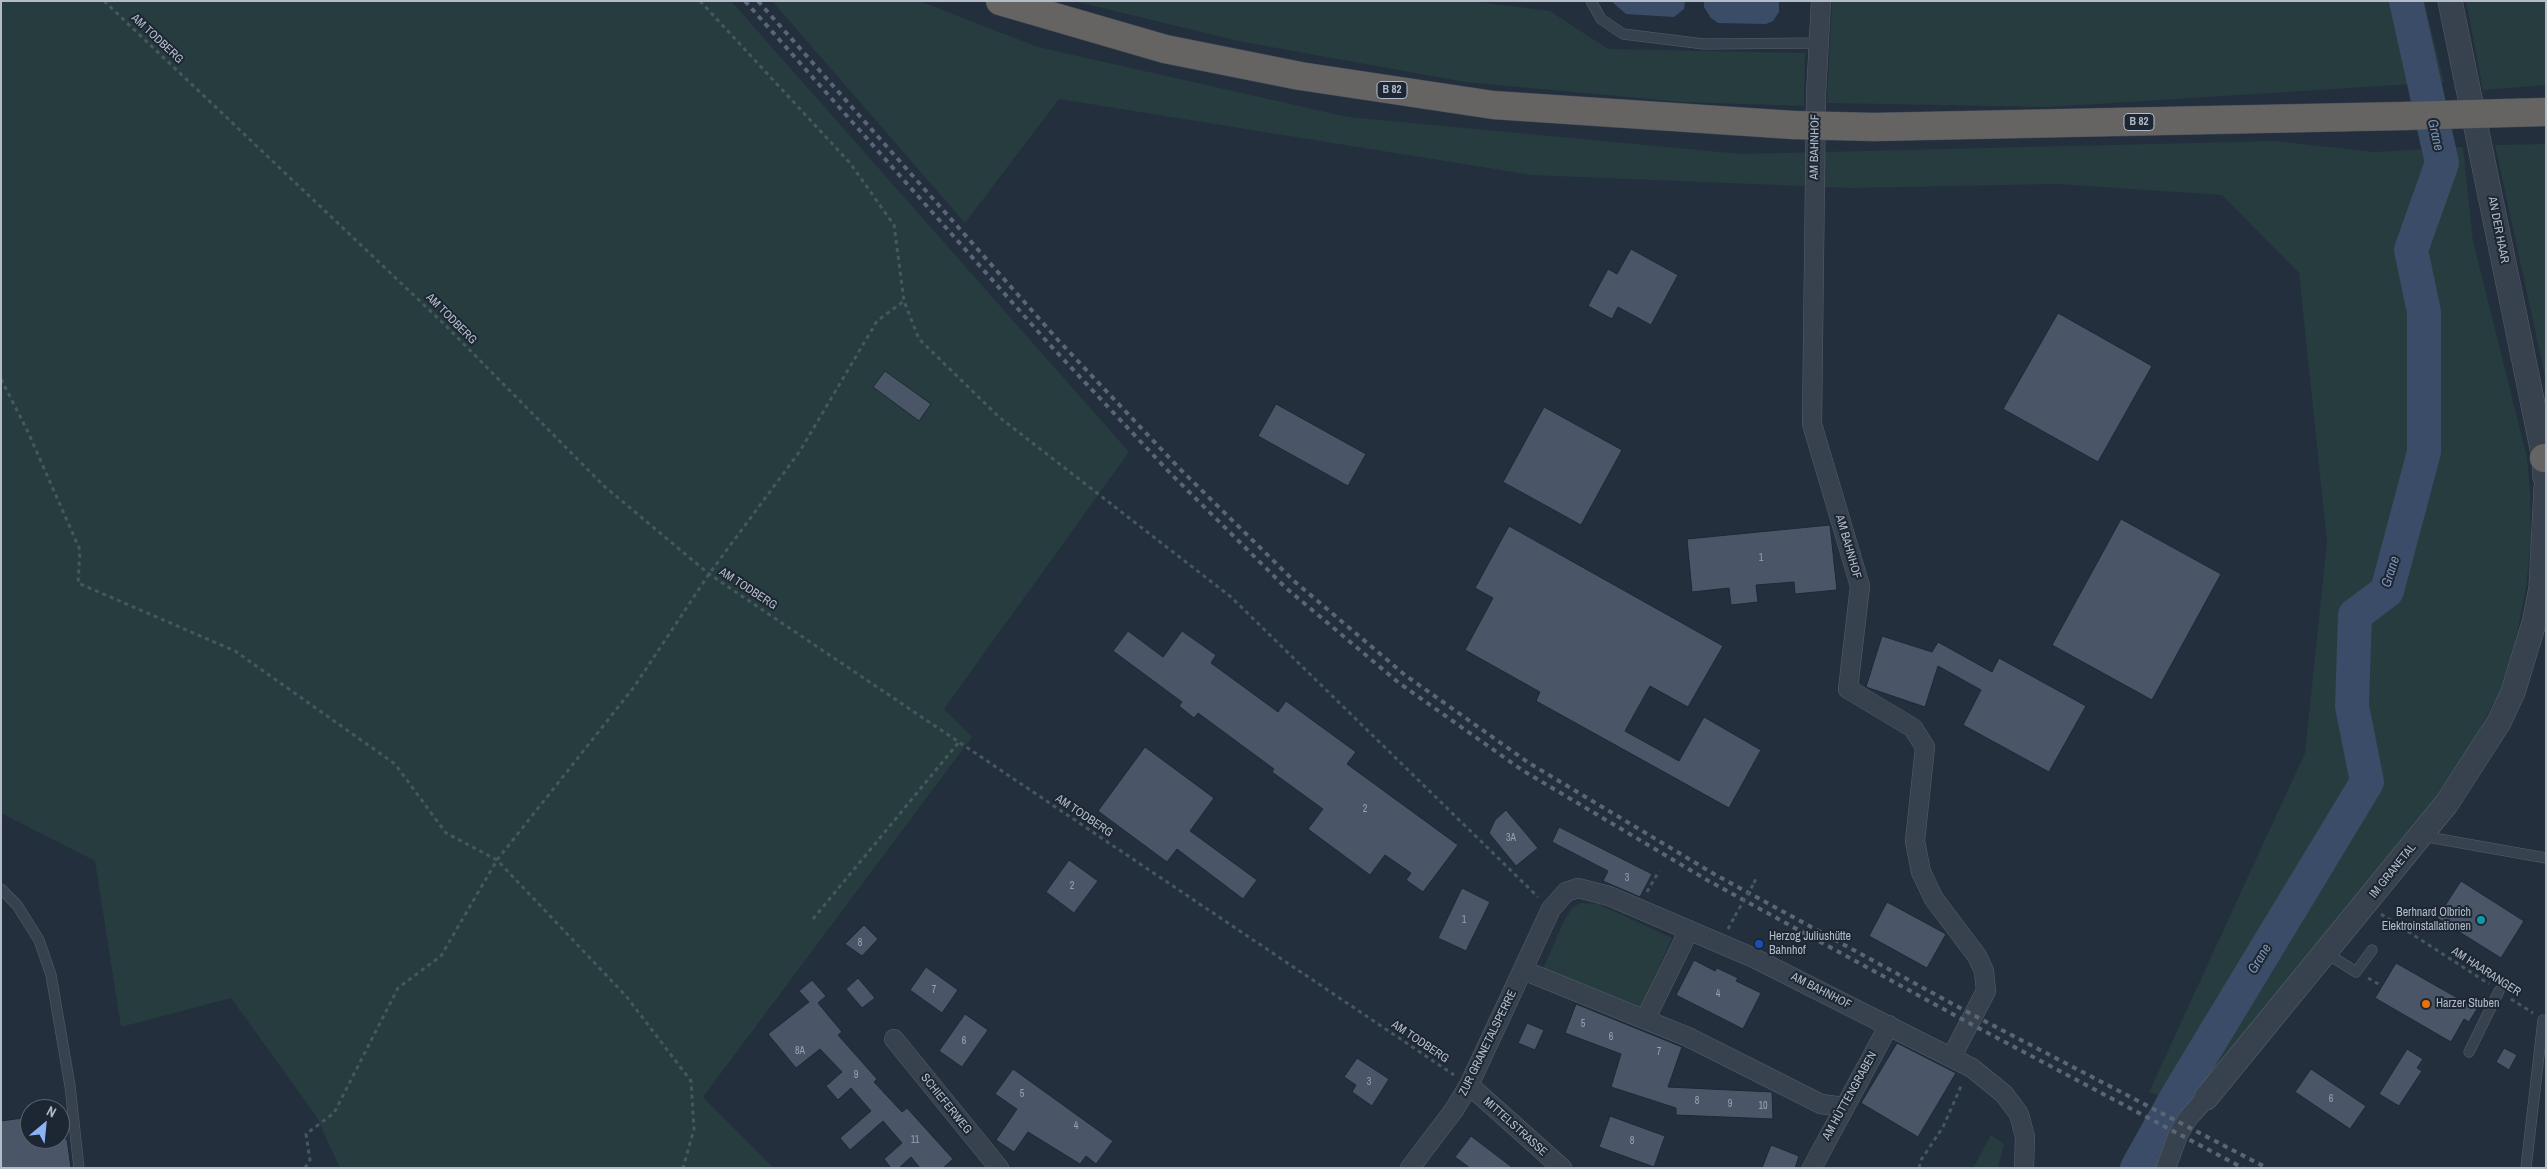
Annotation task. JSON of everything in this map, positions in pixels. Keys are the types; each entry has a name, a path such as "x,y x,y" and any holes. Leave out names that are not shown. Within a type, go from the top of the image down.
{"highway":[{"name":"B 82","path":"1000,1 1165,49 1300,76 1493,105 1793,125 1874,127 2546,112"}],"street":[{"name":"AM BAHNHOF","path":"1821,1 1812,424 1860,586 1848,689 1913,728 1925,747 1915,840 1921,872 1934,899 1977,956 1984,971 1986,991 1952,1056"},
{"name":"AN DER HAAR","path":"2450,1 2545,458 2546,487"},
{"name":"IM GRANETAL","path":"2170,1159 2178,1136 2188,1118 2421,836 2473,764 2499,722 2513,692 2534,623 2541,588 2546,487"},
{"name":"AM BAHNHOF","path":"1551,909 1566,892 1578,888 1609,896 1754,958 1952,1056 1972,1068 2004,1094 2019,1114 2026,1137 2024,1168"},
{"name":"ZUR GRANETALSPERRE","path":"1410,1168 1454,1110 1469,1085 1551,909"},
{"path":"1646,1018 1689,930"},
{"path":"1523,970 1646,1018 1821,1104 1844,1106"},
{"name":"AM HÜTTENGRABEN","path":"1812,1168 1889,1025"},
{"name":"SCHIEFERWEG","path":"894,1039 999,1168"},
{"name":"MITTELSTRASSE","path":"1469,1085 1562,1168"}],"lane":[{"path":"1591,1 1601,19 1623,34 1704,44 1819,44"},
{"path":"2421,836 2546,858"},
{"path":"1,889 17,905 40,940 51,975 68,1076 79,1168"},
{"path":"2326,953 2356,972 2372,950"},
{"path":"2469,1052 2499,991"},
{"path":"2526,1168 2543,1020"}],"path":[{"name":"AM TODBERG","path":"104,1 444,323 604,486 709,574 1469,1085"},
{"path":"700,1 850,163 894,225 904,301 919,339 999,417 1231,597 1551,909"},
{"path":"306,1168 310,1160 306,1134 334,1113 398,988 440,956 498,860 634,687 709,574 800,451 877,321 904,301"},
{"path":"1,379 28,432 80,550 78,583 235,651 395,764 446,833 498,860 626,996 691,1081 694,1129 683,1168"},
{"path":"813,919 959,742"},
{"path":"1638,909 1659,871"},
{"path":"1735,916 1757,876"},
{"name":"AM HAARANGER","path":"2366,904 2543,1020"},
{"path":"1919,1168 1972,1068"}],"green space":[{"path":"1,1 731,1 1129,452 944,709 972,737 703,1097 774,1168 340,1168 316,1116 231,998 121,1027 95,861 1,813"},
{"path":"772,1 919,1 1038,47 1348,117 1741,154 2275,141 2374,152 2463,147 2473,242 2527,458 2530,491 2531,541 2526,588 2513,655 2501,689 2463,760 2438,796 2398,848 2185,1105 2149,1092 2305,753 2327,542 2299,273 2222,195 2056,184 1850,188 1532,175 1059,99 965,223"},
{"path":"1074,1 1471,1 1550,11 1608,49 1805,53 1804,106 1682,102 1465,82 1238,41"},
{"path":"1832,1 2424,1 2444,82 2049,107 1827,103"},
{"path":"2466,1 2546,1 2546,85 2483,90"},
{"path":"2546,144 2546,381 2495,145"},
{"path":"1581,903 1598,904 1672,938 1641,1007 1543,969 1565,919 1573,907"},
{"path":"1991,1135 2004,1144 1998,1168 1973,1168"}],"water":[{"path":"1611,1 1685,1 1684,9 1674,17 1626,14"},
{"path":"1704,1 1779,1 1779,12 1773,21 1766,24 1718,23 1711,18 1704,7"}],"building":[{"path":"1631,249 1678,275 1651,325 1618,307 1612,319 1588,306 1608,269 1617,274"},
{"path":"2058,313 2152,366 2098,462 2003,409"},
{"path":"885,371 931,404 919,421 873,387"},
{"path":"1276,404 1366,454 1348,486 1258,436"},
{"path":"1544,407 1622,450 1581,525 1503,482"},
{"path":"2121,519 2221,574 2152,700 2052,645"},
{"path":"1830,525 1837,590 1795,594 1794,582 1756,585 1758,602 1731,605 1729,588 1692,592 1687,539"},
{"path":"1509,526 1723,646 1688,707 1650,686 1625,731 1679,761 1704,717 1761,750 1729,808 1536,701 1540,692 1465,650 1493,598 1475,588"},
{"path":"1128,631 1163,657 1182,631 1216,655 1211,663 1278,712 1286,701 1356,752 1347,764 1458,845 1423,892 1406,880 1411,873 1385,855 1370,875 1308,829 1323,809 1272,772 1274,769 1198,713 1194,718 1179,706 1182,702 1113,651"},
{"path":"1882,636 1932,652 1938,642 1992,672 1999,658 2086,706 2049,772 1963,725 1981,690 1938,666 1925,707 1866,687"},
{"path":"1145,747 1214,798 1190,831 1257,880 1243,899 1177,849 1167,862 1098,811"},
{"path":"1506,810 1538,848 1516,866 1489,833 1495,820"},
{"path":"1559,827 1652,874 1640,897 1603,881 1608,871 1552,842"},
{"path":"1069,860 1098,881 1074,913 1046,892"},
{"name":"Berhnard Olbrich Elektroinstallationen","path":"2461,881 2524,921 2501,958 2437,918"},
{"path":"1462,888 1490,902 1466,951 1438,938"},
{"path":"1887,902 1946,934 1927,968 1869,936"},
{"path":"864,925 878,939 862,956 845,944"},
{"path":"1694,960 1715,971 1717,968 1738,978 1736,981 1761,993 1743,1029 1676,995"},
{"name":"Harzer Stuben","path":"2396,963 2477,1009 2469,1022 2464,1019 2451,1042 2375,998"},
{"path":"926,967 958,990 942,1013 910,990"},
{"path":"858,978 875,998 862,1008 846,989"},
{"path":"812,980 826,996 818,1003 842,1032 838,1035 877,1079 874,1082 902,1112 907,1108 953,1159 943,1168 920,1168 911,1157 899,1168 891,1168 884,1159 902,1143 883,1121 850,1150 840,1138 871,1111 851,1088 838,1100 826,1086 842,1072 820,1049 796,1068 768,1034 809,1002 799,991"},
{"path":"1576,1004 1682,1047 1668,1087 1772,1092 1773,1119 1676,1115 1676,1108 1611,1087 1621,1054 1565,1033"},
{"path":"965,1014 988,1030 962,1067 939,1051"},
{"path":"1527,1023 1544,1030 1535,1050 1518,1043"},
{"path":"1897,1043 1956,1073 1918,1137 1861,1103"},
{"path":"2504,1048 2517,1055 2509,1070 2496,1062"},
{"path":"2407,1049 2423,1059 2417,1068 2422,1071 2399,1106 2379,1094"},
{"path":"1357,1058 1389,1079 1372,1106 1352,1092 1356,1085 1344,1077"},
{"path":"1013,1069 1113,1141 1096,1164 1086,1156 1080,1164 1028,1132 1014,1152 996,1140 1017,1109 995,1094"},
{"path":"2311,1069 2366,1106 2350,1129 2295,1092"},
{"path":"1610,1116 1665,1136 1654,1167 1599,1147"},
{"path":"20,1118 20,1149 68,1149 71,1168 1,1168 1,1121"},
{"path":"1471,1136 1513,1168 1470,1168 1455,1157"},
{"path":"1771,1145 1799,1156 1795,1168 1762,1168"}],"waterway":[{"name":"Grane","path":"2137,1168 2179,1093 2367,782 2352,706 2355,615 2387,591 2424,452 2424,312 2411,250 2442,163 2406,1"}],"railway":[{"path":"745,1 1050,345 1171,474 1286,588 1399,683 1522,770 1707,880 1969,1023 2243,1168"},
{"path":"758,1 1058,340 1179,468 1294,581 1405,675 1529,763 1714,874 1973,1015 2267,1168"}],"place":[{"name":"Berhnard Olbrich Elektroinstallationen","path":"2481,920"},
{"name":"Herzog Juliushütte Bahnhof","path":"1759,944"},
{"name":"Harzer Stuben","path":"2426,1004"}]}
